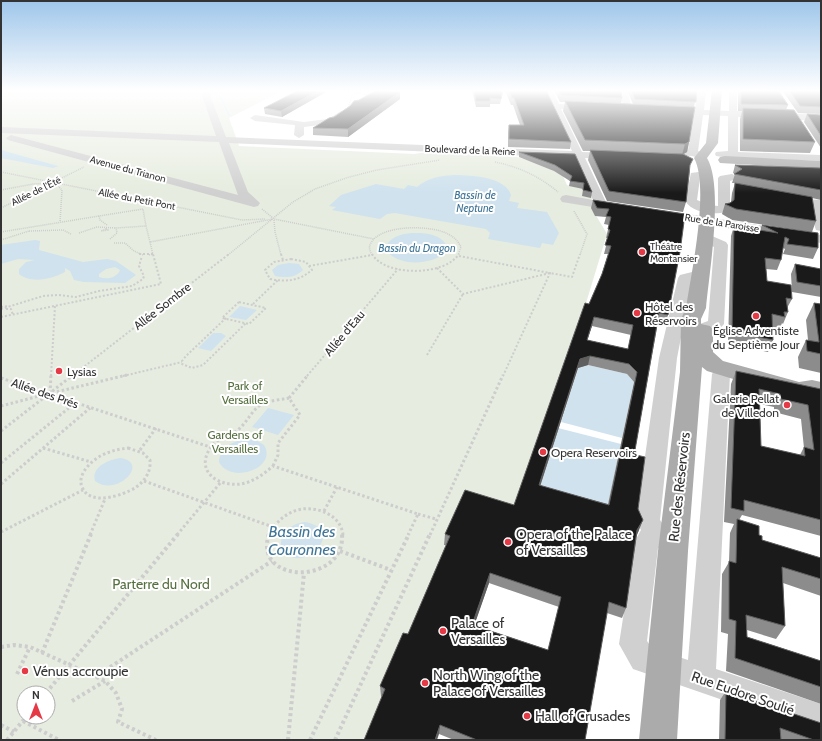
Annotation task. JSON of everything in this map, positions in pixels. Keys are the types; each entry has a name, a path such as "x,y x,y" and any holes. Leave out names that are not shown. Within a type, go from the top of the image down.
{"main road":[{"path":"701,164 712,143 714,125"},
{"path":"712,143 723,160"},
{"path":"701,164 723,160 794,167 818,162"},
{"path":"701,164 723,160"},
{"name":"Rue des Réservoirs","path":"658,740 673,551 683,364 691,319 696,308 706,222 701,164"},
{"name":"Rue des Réservoirs","path":"696,308 702,318 702,352 706,359 724,372"},
{"path":"683,364 750,377 799,389 812,388 821,390"}],"street":[{"path":"218,125 243,194 254,203"},
{"path":"303,125 300,125 298,135 621,157 578,155 533,160"},
{"path":"564,125 600,203"},
{"path":"699,125 701,164"},
{"path":"723,160 733,152 733,125"},
{"name":"Boulevard de la Reine","path":"1,130 578,155"},
{"name":"Avenue du Trianon","path":"1,135 254,203"},
{"path":"653,155 701,164 730,184 724,199 724,207 706,222 721,245 716,324 703,329"},
{"path":"723,160 818,162"},
{"path":"566,199 633,209"},
{"path":"724,199 738,199"},
{"path":"778,199 819,203 821,227"},
{"name":"Rue de la Paroisse","path":"648,212 821,239"},
{"path":"673,551 653,531 648,520 683,364 685,278 700,274"},
{"path":"701,677 724,372"},
{"name":"Rue Eudore Soulié","path":"653,531 647,541 633,644 644,659 701,677 821,720"}],"path":[{"name":"Allée Sombre","path":"1,431 274,219 287,206 314,189 364,174 411,164 445,159"},
{"path":"458,256 572,277 587,234 566,199 536,176 511,165 488,161"},
{"name":"Allée du Petit Pont","path":"1,172 242,220 274,219"},
{"name":"Allée de l'Été","path":"1,208 72,174"},
{"path":"1,190 33,184 54,183 62,190 60,222"},
{"path":"254,203 274,219 275,232 283,260"},
{"path":"1,232 143,209 161,284 1,317"},
{"path":"99,216 100,220 116,228 146,226"},
{"path":"150,242 274,219 374,240"},
{"path":"79,233 92,228 108,225"},
{"path":"110,239 116,233 116,228"},
{"path":"398,228 431,228 446,232 456,239 461,247 458,256 449,263 437,268 416,270 398,269 382,264 372,255 370,248 374,240 384,233 398,228"},
{"path":"1,240 29,230 63,230 71,234"},
{"path":"97,235 102,232"},
{"path":"114,243 125,243 131,250 142,256 153,254"},
{"path":"309,266 372,255"},
{"path":"1,306 9,306 43,296 58,295 76,297 99,291 132,286 143,279 144,276 139,266 142,256"},
{"path":"291,259 306,262 309,266 312,270 303,278 286,282 270,279 265,270 274,262 291,259"},
{"path":"437,268 463,294"},
{"name":"Allée d'Eau","path":"290,398 398,269"},
{"path":"427,355 463,294 550,273"},
{"path":"335,740 550,273"},
{"path":"252,305 278,280"},
{"path":"239,302 266,308 249,324 226,318 222,318 239,302"},
{"path":"1,306 10,310 13,315"},
{"path":"5,309 9,306"},
{"path":"50,393 55,306"},
{"path":"1,406 182,362 186,356 226,318"},
{"path":"182,362 185,367 189,368 203,365 246,323"},
{"name":"Allée des Prés","path":"1,378 210,447"},
{"path":"290,398 300,415 278,443 278,455 273,466 262,476 242,484 221,482 211,476 206,470 204,458 210,447 222,436 237,431 261,404 290,398"},
{"path":"1,464 75,403"},
{"path":"1,484 90,408"},
{"path":"140,450 156,428"},
{"path":"43,448 91,462"},
{"path":"128,448 140,450 148,455 151,462 150,471 144,481 130,491 118,497 105,498 93,497 82,490 80,482 83,472 91,462 116,449 128,448"},
{"path":"273,466 436,519"},
{"path":"144,481 273,527"},
{"path":"53,685 221,482"},
{"path":"324,511 337,487"},
{"path":"1,532 82,490"},
{"path":"42,653 105,498"},
{"path":"302,509 324,511 333,516 340,523 343,532 344,541 340,551 334,559 325,566 304,573 291,572 280,568 272,561 268,553 268,535 281,519 302,509"},
{"path":"310,740 418,514"},
{"path":"340,551 392,570"},
{"path":"95,677 272,561"},
{"path":"288,740 304,573"},
{"path":"1,647 14,645 30,647 105,681 116,693 122,709 118,722 156,740"},
{"path":"17,674 30,647"},
{"path":"72,702 105,681"},
{"path":"1,725 14,732"},
{"path":"7,740 20,725"},
{"path":"35,725 59,740"}],"green space":[{"name":"Gardens of Versailles","path":"1,125 231,125 239,146 414,154 429,152 510,155 537,163 559,173 563,176 567,185 583,189 582,196 593,197 590,203 591,207 607,234 583,313 518,502 575,520 444,545 449,547 369,740 1,740"}],"water":[{"path":"1,150 59,166 53,168 1,158"},
{"name":"Bassin de Neptune","path":"453,175 477,176 494,180 502,184 507,189 511,195 509,201 519,203 517,208 547,212 559,233 553,245 542,243 540,248 488,239 490,233 486,229 395,213 387,214 380,219 332,210 336,207 329,206 341,195 376,184 404,189 408,185 417,187 425,181 434,178"},
{"name":"Bassin du Dragon","path":"404,234 430,234 438,237 447,247 445,253 432,260 423,262 406,262 391,256 386,250 387,244 393,238"},
{"path":"35,240 40,241 39,250 83,262 107,259 116,261 136,275 125,283 84,282 74,280 70,271 65,268 65,272 54,277 35,280 29,279 19,274 19,269 26,262 35,260 18,259 1,264 1,245","holes":["115,267 120,270 114,277 99,277 99,274 106,269"]},
{"path":"289,263 299,264 303,270 297,275 290,277 275,276 272,270 278,265"},
{"path":"240,306 257,310 246,320 229,317"},
{"path":"213,333 221,333 226,336 211,351 198,348"},
{"path":"588,365 627,374 634,382 622,438 561,422 578,368"},
{"path":"268,408 294,415 278,435 252,427"},
{"path":"558,428 621,444 606,515 537,496"},
{"path":"247,439 254,439 264,445 267,453 265,461 259,467 242,473 225,469 219,462 222,452 232,443"},
{"path":"120,458 129,461 132,466 132,472 127,477 121,482 113,485 104,485 95,481 94,476 98,468 110,460"},
{"name":"Bassin des Couronnes","path":"305,522 318,527 323,535 321,543 316,551 307,556 297,558 288,555 281,545 283,535 292,526"}],"building":[{"path":"318,125 354,125 348,129 313,128"},
{"path":"509,125 563,125 571,142 509,139"},
{"path":"577,125 692,125 689,142 685,144 585,140"},
{"path":"743,125 804,125 815,142 743,139"},
{"path":"814,125 821,125 821,136"},
{"path":"590,150 683,154 693,159 690,165 686,202 609,191"},
{"path":"519,152 575,154 592,192 583,190 584,183 570,181 572,176 555,165"},
{"path":"735,165 821,168 821,190 734,174 742,169"},
{"path":"735,183 812,197 816,221 736,209 725,204 734,200"},
{"path":"593,200 685,214 680,252 668,315 659,313 635,450 636,455 645,457 638,509 643,520 637,530 626,608 609,602 585,740 477,740 440,725 435,740 364,740 385,689 380,686 403,633 408,634 450,536 445,534 465,490 514,505 585,303 589,304 602,274 611,246 605,245 610,230 608,229 611,217 606,216 609,209 597,208","holes":["594,317 633,325 628,349 587,340","590,356 629,364 637,372 609,505 539,485 580,359","490,573 561,597 548,650 472,625"]},
{"path":"762,225 818,233 818,248 787,244 789,239 785,237 781,260 765,258 767,281 791,285 792,299 786,298 788,312 784,312 785,317 772,314 773,340 732,332 734,226 778,233"},
{"path":"795,264 821,269 821,286 797,282"},
{"path":"814,303 821,304 821,354 807,351 806,340 819,342"},
{"path":"736,371 821,389 821,520 744,500 744,511 731,508","holes":["759,389 780,394 781,399 808,405 814,450 804,447 805,456 761,446"]},
{"path":"737,519 759,526 759,535 762,536 762,540 821,558 821,579 782,567 785,626 746,615 747,637 821,661 821,687 735,658 736,621 729,619 729,561 736,563"},
{"path":"726,691 821,723 821,740 814,740 780,728 781,740 725,740"}],"place":[{"name":"Théâtre Montansier","path":"642,252"},
{"name":"Hôtel des Réservoirs","path":"637,313"},
{"name":"Église Adventiste du Septième Jour","path":"756,316"},
{"name":"Lysias","path":"59,371"},
{"name":"Galerie Pellat de Villedon","path":"787,405"},
{"name":"Opera Reservoirs","path":"543,452"},
{"name":"Opera of the Palace of Versailles","path":"508,542"},
{"name":"Palace of Versailles","path":"443,631"},
{"name":"Vénus accroupie","path":"25,671"},
{"name":"North Wing of the Palace of Versailles","path":"425,683"},
{"name":"Hall of Crusades","path":"527,716"}],"park label":[{"name":"Park of Versailles","path":"245,392"},
{"name":"Parterre du Nord","path":"161,584"}]}
